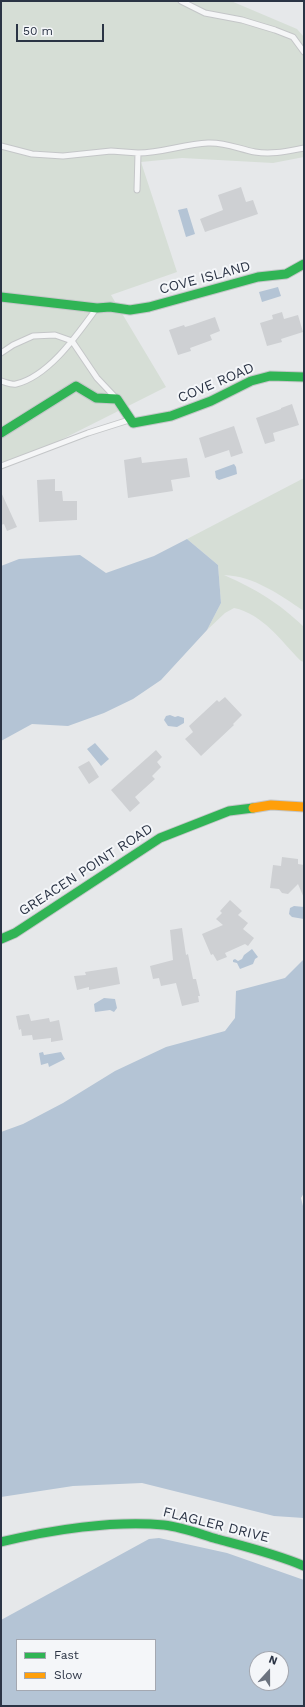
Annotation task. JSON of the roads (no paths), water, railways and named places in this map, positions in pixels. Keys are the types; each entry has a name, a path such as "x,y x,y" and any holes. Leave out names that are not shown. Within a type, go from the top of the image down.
{"street":[{"name":"COVE ISLAND","path":"97,308 110,307 130,310 149,307 228,284 258,277 286,274 304,264"},
{"path":"1,297 97,308"},
{"name":"COVE ROAD","path":"130,420 133,423 171,416 211,401 252,381 270,376 304,377"},
{"path":"1,433 76,386 96,398 117,399 130,420"},
{"name":"GREACEN POINT ROAD","path":"1,939 15,933 160,838 229,811 271,805 304,807"},
{"name":"FLAGLER DRIVE","path":"1,1542 16,1538 73,1529 134,1524 158,1524 175,1527 280,1556 304,1566"}],"lane":[{"path":"181,1 205,13 242,20 293,37 304,52"},
{"path":"1,146 32,154 56,156 110,151 152,153 185,145 207,143 223,143 256,152 278,153 304,148"},
{"path":"138,152 138,190"},
{"path":"1,381 14,384 35,376 72,341 97,308"},
{"path":"1,352 32,336 54,335 72,341 97,378 117,399"},
{"path":"1,466 88,433 130,420"}],"water":[{"path":"187,208 195,234 186,237 178,210"},
{"path":"278,287 281,296 262,302 259,292"},
{"path":"234,464 237,474 219,480 216,478 215,471"},
{"path":"187,539 218,565 221,603 207,630 161,680 133,699 104,713 68,726 32,724 1,741 1,566 19,559 80,555 106,573 154,556"},
{"path":"170,715 184,718 184,723 177,727 168,726 164,720 166,716"},
{"path":"95,743 109,759 101,766 87,749"},
{"path":"294,906 304,907 304,919 292,917 289,914 290,908"},
{"path":"252,949 258,957 255,959 253,964 240,969 237,963 233,962 233,960 235,959 238,961 242,959 244,955"},
{"path":"304,959 304,1193 301,1198 304,1210 304,1518 274,1516 142,1483 73,1486 1,1497 1,1132 23,1124 63,1103 115,1071 166,1047 225,1031 235,1018 236,991 285,978"},
{"path":"104,998 115,999 117,1008 114,1012 110,1010 95,1012 94,1004"},
{"path":"43,1052 44,1055 61,1052 65,1059 49,1067 48,1063 41,1065 39,1053"},
{"path":"159,1538 227,1553 304,1580 304,1706 1,1706 1,1620 149,1539"}]}
